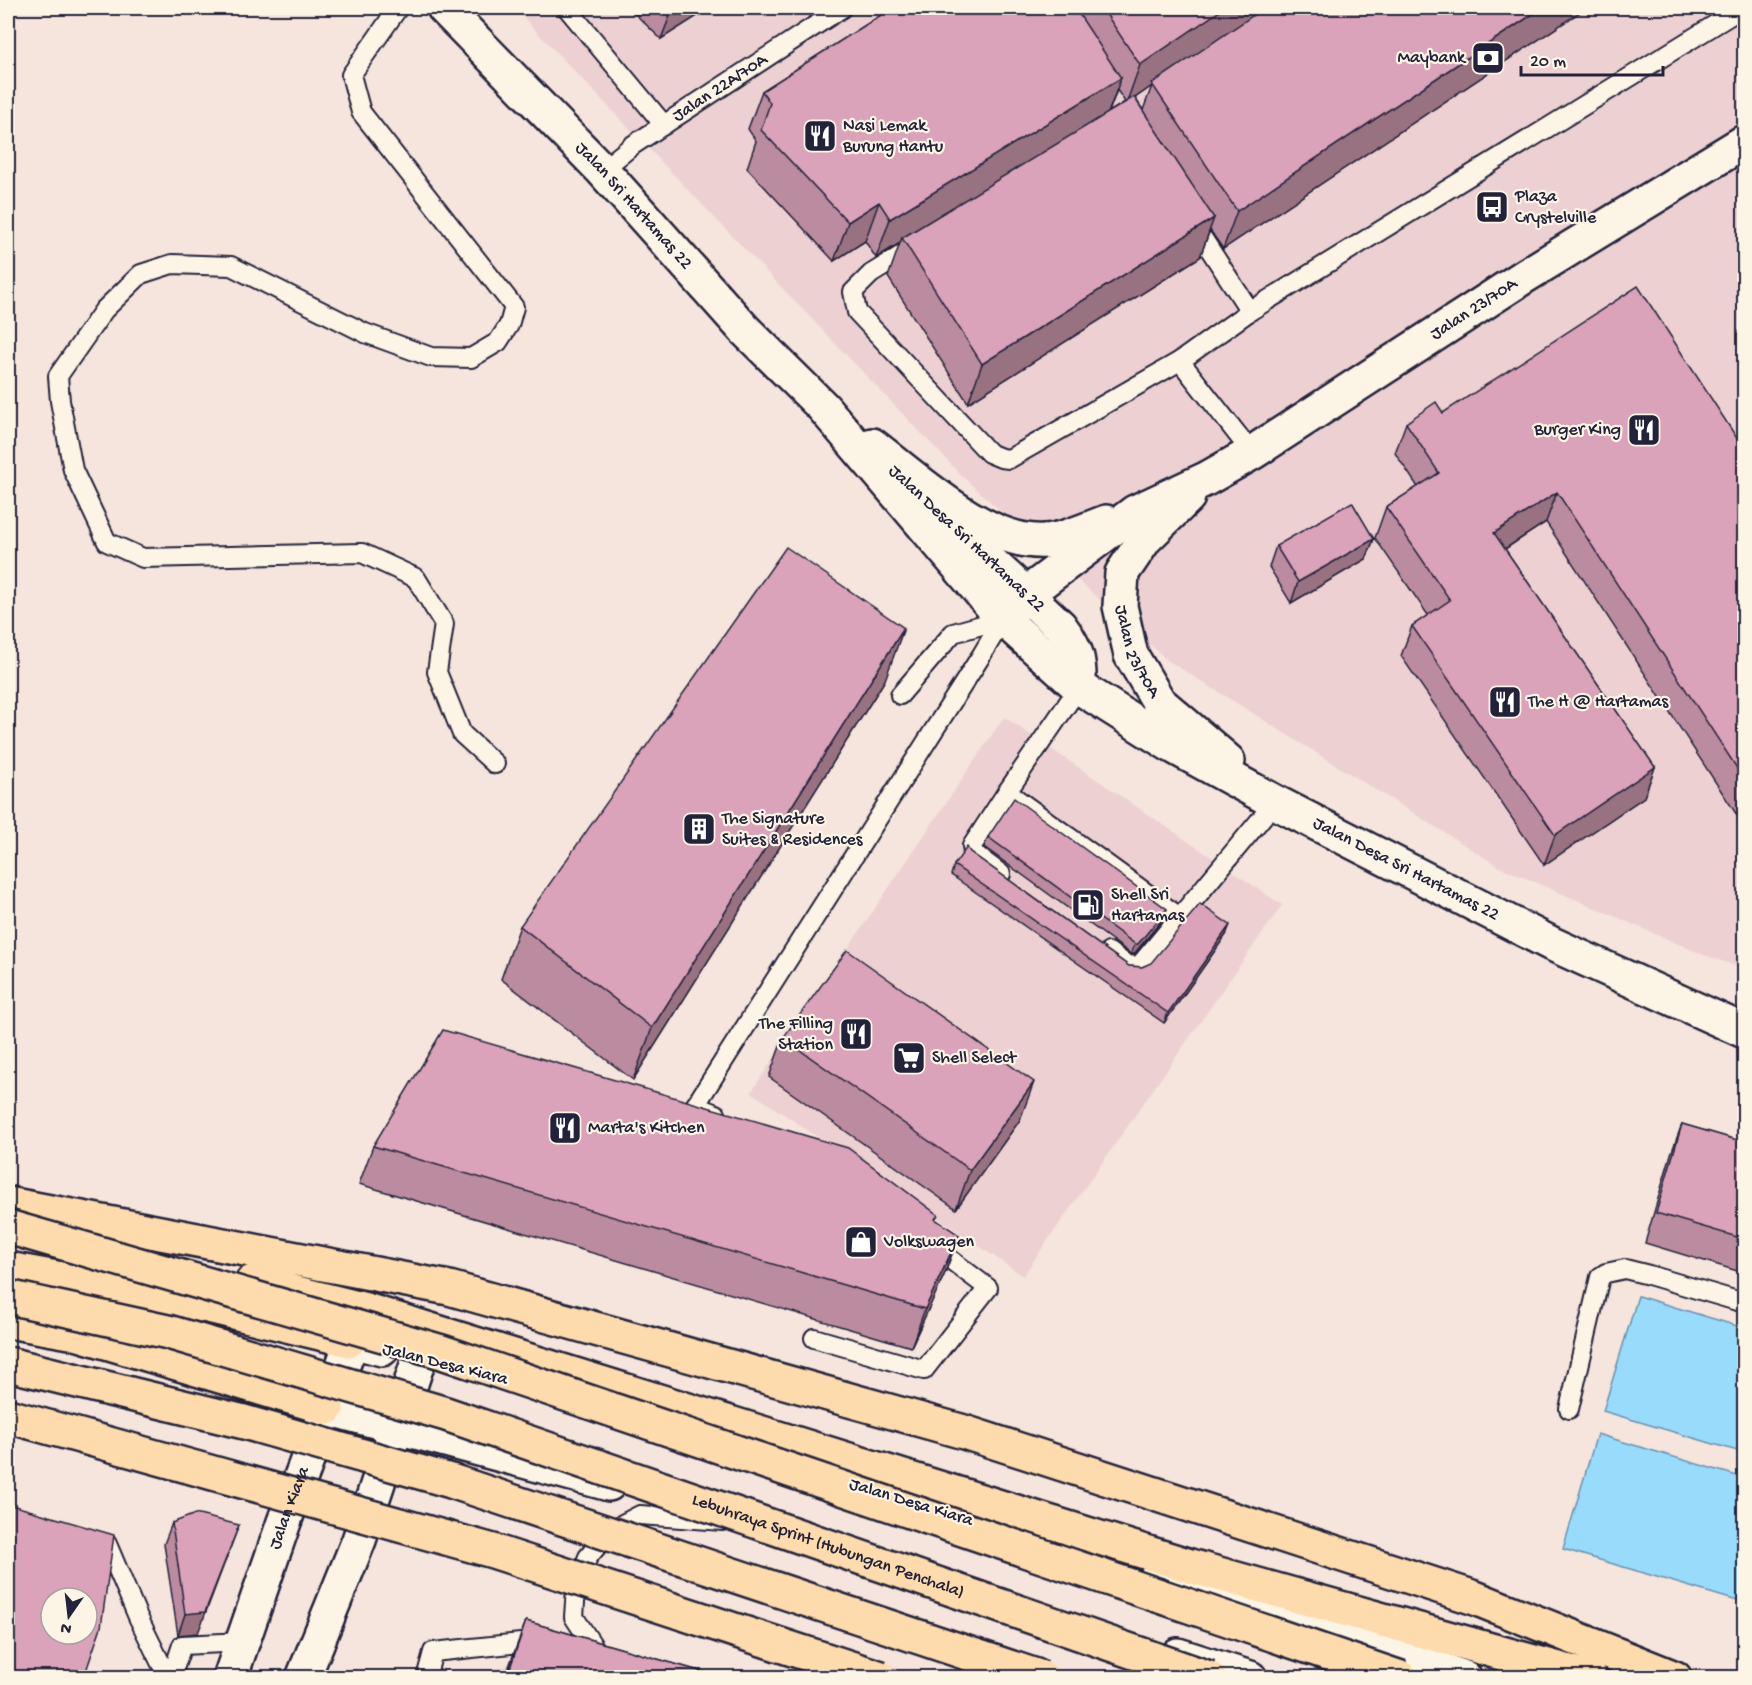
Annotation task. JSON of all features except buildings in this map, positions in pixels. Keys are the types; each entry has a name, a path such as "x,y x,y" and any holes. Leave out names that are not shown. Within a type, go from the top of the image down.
{"highway":[{"path":"8,1204 449,1288 964,1432 1474,1598 1675,1677"},
{"path":"8,1227 442,1352 1401,1677"},
{"path":"8,1233 150,1257 366,1310 1190,1566 1591,1677"},
{"path":"8,1269 208,1306 352,1341"},
{"name":"Lebuhraya Sprint (Hubungan Penchala)","path":"8,1297 168,1332 446,1414 1209,1677"},
{"path":"8,1321 76,1333 327,1408"},
{"path":"8,1364 244,1422 451,1481 1042,1677"},
{"path":"8,1416 493,1551 881,1677"}],"street":[{"name":"Jalan Sri Hartamas 22","path":"444,8 602,170 744,329 823,407 1003,619"},
{"name":"Jalan 23/70A","path":"1003,619 1026,594 1135,512 1206,479 1252,453 1525,276 1743,145"},
{"name":"Jalan Sri Hartamas 22","path":"823,407 966,516 1012,538 1045,541 1073,534 1135,512"},
{"name":"Jalan Desa Sri Hartamas 22","path":"823,407 1060,626 1074,645 1080,666 1079,687"},
{"name":"Jalan 23/70A","path":"1206,479 1145,539 1122,573 1120,606 1122,616 1131,655 1160,702 1275,802"},
{"name":"Jalan Desa Sri Hartamas 22","path":"1003,619 1079,687 1169,744 1275,802 1552,944 1744,1031"},
{"name":"Jalan Desa Kiara","path":"352,1341 512,1382 887,1495 1465,1677"},
{"name":"Jalan Kiara","path":"230,1677 352,1341"},
{"path":"303,1677 358,1540 419,1359"},
{"path":"327,1408 850,1550 1250,1677"}],"lane":[{"path":"398,8 351,75 361,112 514,307 509,325 498,342 471,358 431,357 365,333 231,266 172,264 141,274 104,310 58,376 60,400 73,470 107,542 143,558 362,553 416,578 444,624 437,672 462,734 495,764"},
{"path":"567,8 664,125"},
{"name":"Jalan 22A/70A","path":"602,170 633,145 842,8"},
{"path":"930,238 871,274 853,292 857,312 989,453 1009,459 1180,361 1250,311 1742,8"},
{"path":"1180,205 1250,311"},
{"path":"1180,361 1252,453"},
{"path":"900,695 953,633 1003,619"},
{"path":"737,1122 695,1106 1003,619"},
{"path":"1011,881 972,853 972,846 1079,687"},
{"path":"1007,792 1178,916"},
{"path":"1098,944 1127,965 1139,966 1178,916 1275,802"},
{"path":"814,1338 924,1370 988,1288 913,1231"},
{"path":"1569,1409 1600,1277 1606,1273 1624,1269 1744,1303"},
{"path":"584,1658 611,1666 574,1617 576,1588 588,1557 611,1530 639,1515 749,1522"},
{"path":"74,1535 107,1544 138,1617 170,1677"},
{"path":"170,1677 182,1646 243,1642"},
{"path":"426,1677 433,1652 530,1642 563,1652"}],"shaded area":[{"path":"514,8 1744,8 1744,969 1704,955 1500,867 1167,660 964,478"},
{"path":"1004,717 1282,905 1023,1276 751,1092"},
{"path":"540,1660 597,1678 468,1678 470,1673"}],"water":[{"path":"1638,1296 1744,1328 1744,1453 1603,1411"},
{"path":"1597,1434 1744,1478 1744,1603 1563,1549"}],"place":[{"name":"Maybank","path":"1488,58"},
{"name":"Nasi Lemak Burung Hantu","path":"820,136"},
{"name":"Plaza Crystelville","path":"1492,207"},
{"name":"Burger King","path":"1644,430"},
{"name":"The H @ Hartamas","path":"1505,702"},
{"name":"The Signature Suites & Residences","path":"699,829"},
{"name":"Shell Sri Hartamas","path":"1088,905"},
{"name":"The Filling Station","path":"856,1034"},
{"name":"Shell Select","path":"909,1058"},
{"name":"Marta's Kitchen","path":"565,1128"},
{"name":"Volkswagen","path":"861,1242"}]}
